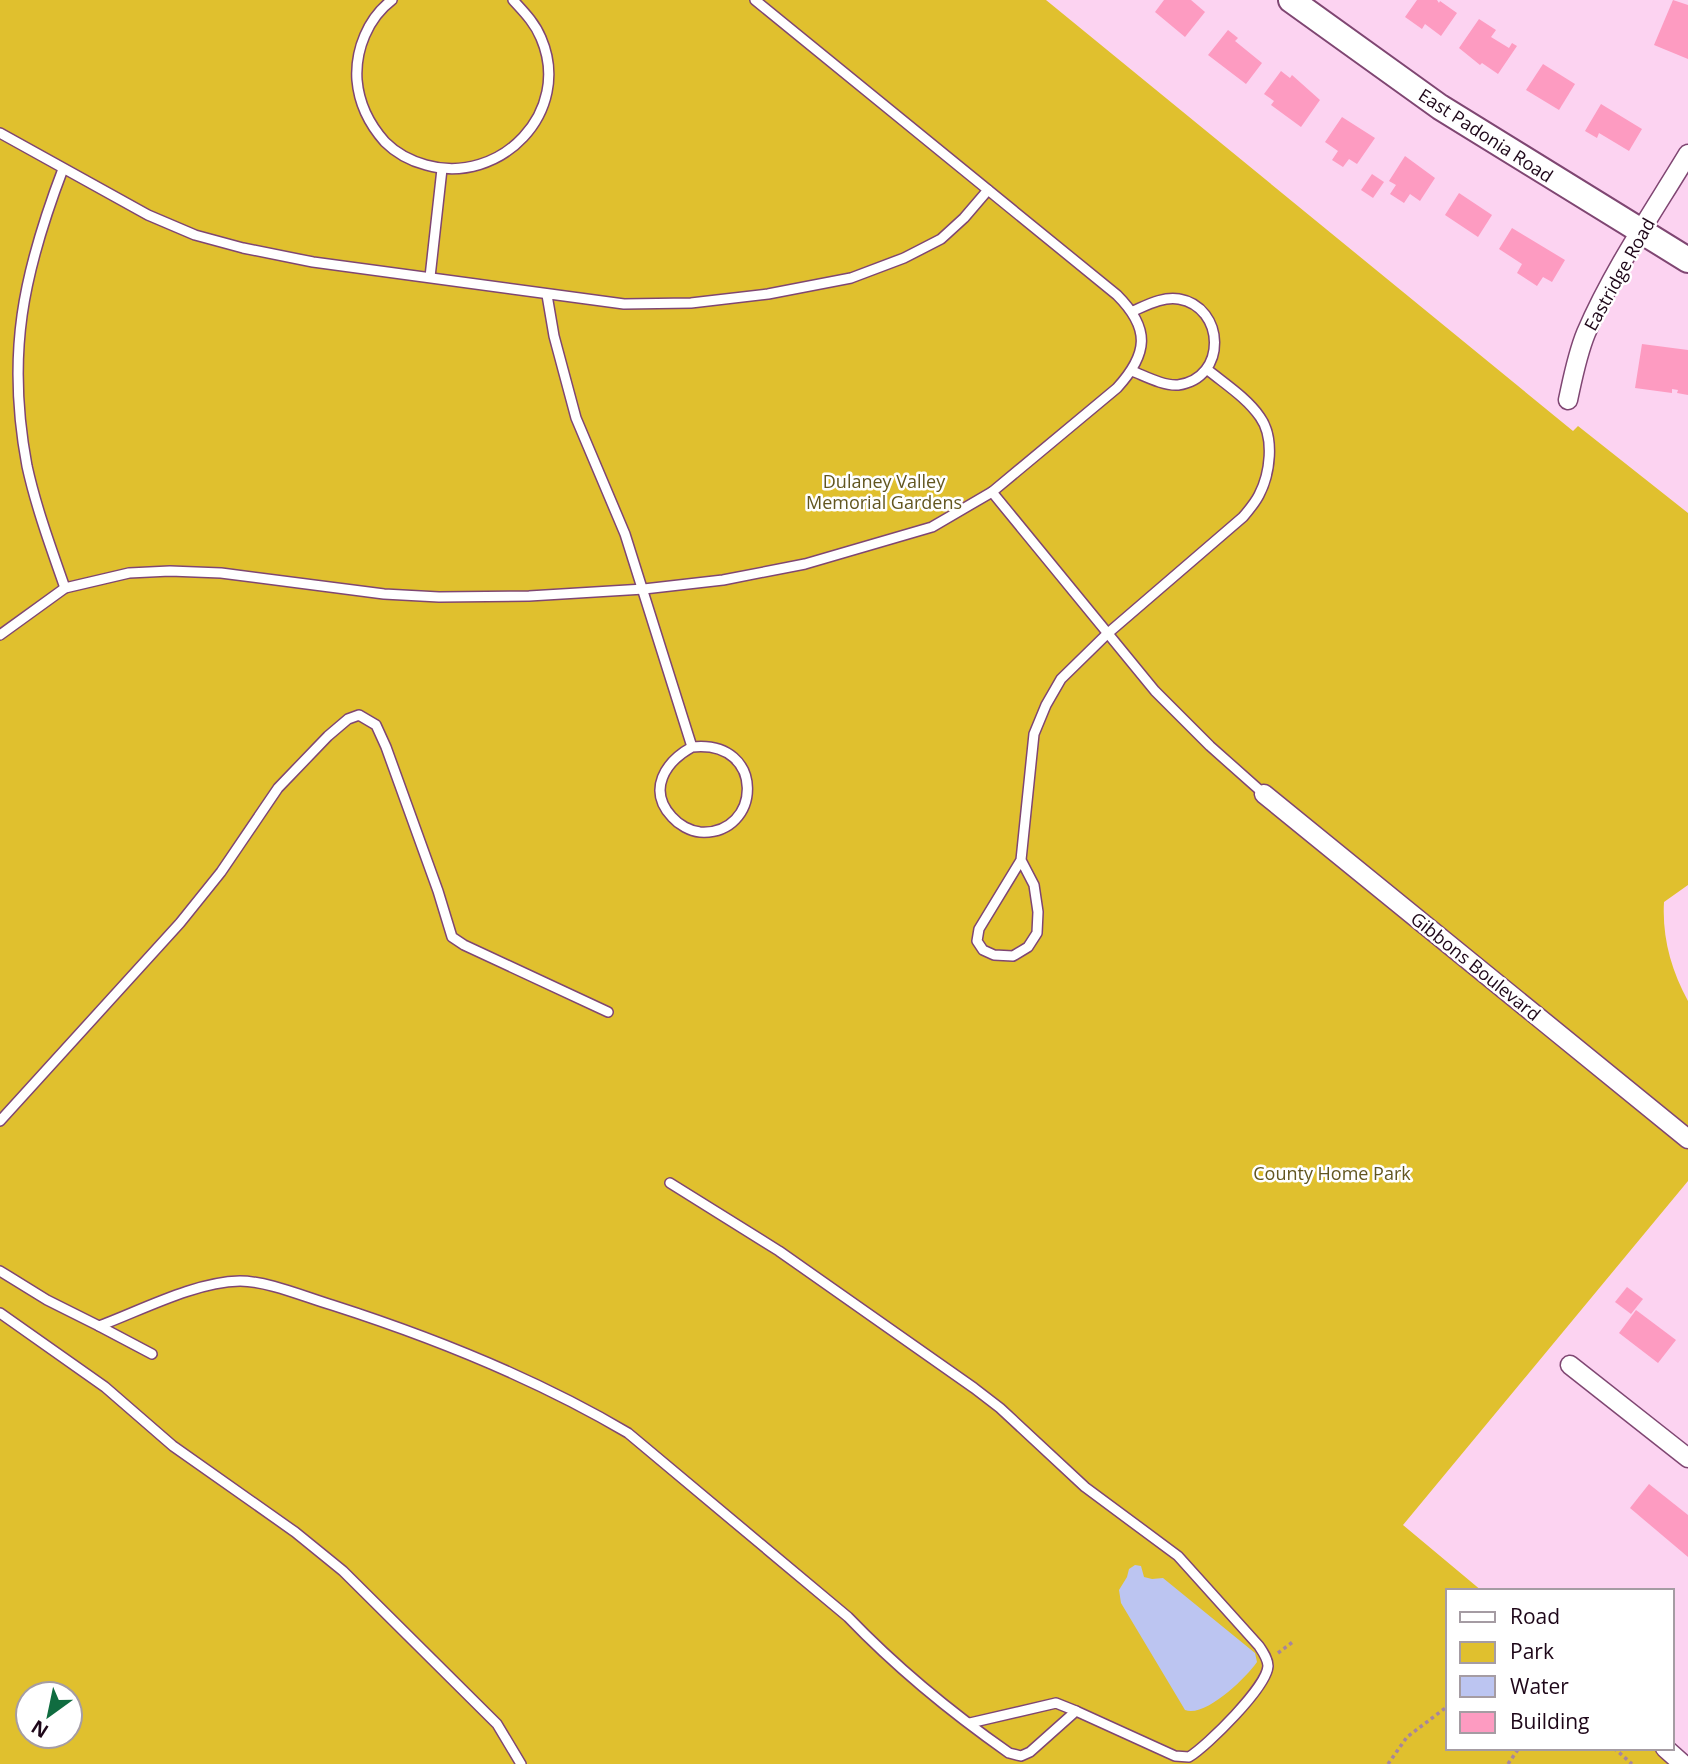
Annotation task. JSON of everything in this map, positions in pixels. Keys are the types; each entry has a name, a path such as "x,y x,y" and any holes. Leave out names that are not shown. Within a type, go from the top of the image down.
{"street":[{"name":"East Padonia Road","path":"1291,0 1440,107 1688,260"},
{"name":"Eastridge Road","path":"1568,400 1586,333 1641,232 1688,154"},
{"name":"Gibbons Boulevard","path":"1264,793 1688,1139"},
{"path":"1570,1365 1688,1458"},
{"path":"1667,1750 1683,1764"}],"lane":[{"path":"392,0 371,22 361,45 356,69 361,102 376,131 390,147 413,161 442,169 465,169 490,162 516,146 533,127 544,104 548,61 542,39 531,19 513,0"},
{"path":"0,635 65,588 129,573 221,573 384,594 439,597 529,596 644,589 723,580 805,564 932,527 992,492 1117,388 1132,371 1140,356 1141,334 1133,311 1117,295 755,0"},
{"path":"0,133 148,215 195,235 313,262 624,304 691,303 851,278 904,258 941,239 988,191"},
{"path":"63,169 30,265 21,315 17,363 19,414 28,468 65,588"},
{"path":"430,277 442,169"},
{"path":"547,295 554,336 576,418 625,534 692,747"},
{"path":"1132,371 1176,385 1194,380 1208,370 1215,351 1215,336 1209,321 1198,306 1179,298 1160,300 1133,311"},
{"path":"1021,860 1034,885 1038,912 1037,933 1027,947 1013,956 994,956 983,950 977,941 979,929 1021,860 1034,734 1046,705 1061,679 1107,634 1243,517 1259,496 1266,478 1268,437 1261,418 1208,370"},
{"path":"992,492 1155,691 1210,746 1264,793"},
{"path":"0,1121 180,923 222,872 278,788 328,736 348,719 359,715 376,725 386,747 452,937 608,1012"},
{"path":"708,745 723,750 733,756 746,777 748,789 741,811 733,821 719,830 695,831 679,824 664,806 661,779 667,766 675,756 692,747 708,745"},
{"path":"670,1183 779,1251 1000,1408 1085,1486 1178,1556 1259,1646 1268,1661 1268,1670 1262,1684 1212,1740 1189,1757 1175,1756 1154,1748 1056,1703 970,1723"},
{"path":"0,1270 47,1300 152,1354"},
{"path":"99,1326 204,1286 241,1281 279,1288 458,1349 588,1409 628,1433 848,1617 873,1644 1009,1754 1021,1756 1030,1752 1076,1711"},
{"path":"0,1313 105,1387 173,1446 295,1532 343,1571 497,1724 521,1764"}],"path":[{"path":"1268,1661 1294,1641"},
{"path":"1388,1764 1407,1737 1446,1708"},
{"path":"1617,1750 1632,1764"}],"green space":[{"path":"0,0 1046,0 1573,431 1578,426 1688,513 1688,885 1664,902 1664,915 1669,953 1688,1001 1688,1181 1403,1525 1480,1589 1446,1589 1446,1750 1674,1750 1688,1764 0,1764"}],"water":[{"path":"1135,1565 1141,1566 1144,1577 1163,1578 1255,1653 1257,1662 1214,1703 1193,1711 1185,1710 1121,1603 1119,1590 1129,1569"}],"building":[{"path":"1164,0 1191,0 1205,12 1185,37 1155,12"},
{"path":"1417,0 1437,0 1457,13 1441,36 1425,24 1422,29 1405,17"},
{"path":"1673,0 1688,5 1688,59 1654,45"},
{"path":"1479,19 1496,30 1491,37 1509,48 1512,43 1517,46 1498,74 1482,63 1480,65 1459,48"},
{"path":"1228,30 1238,38 1235,41 1262,63 1246,84 1208,55"},
{"path":"1543,64 1575,84 1559,110 1526,90"},
{"path":"1281,71 1290,78 1292,75 1320,100 1301,127 1271,105 1274,101 1264,94"},
{"path":"1601,104 1642,129 1629,151 1599,133 1597,138 1585,131"},
{"path":"1342,117 1375,138 1357,164 1349,159 1343,167 1332,160 1338,151 1325,142"},
{"path":"1405,156 1435,178 1420,201 1410,194 1404,203 1390,194 1396,185 1389,181"},
{"path":"1372,174 1384,182 1373,198 1361,190"},
{"path":"1459,193 1492,215 1478,237 1445,215"},
{"path":"1512,228 1565,260 1552,282 1543,277 1537,286 1517,273 1522,264 1499,249"},
{"path":"1642,344 1688,350 1688,395 1672,389 1672,393 1635,388"},
{"path":"1627,1287 1643,1299 1631,1314 1615,1302"},
{"path":"1636,1310 1676,1340 1658,1363 1619,1333"},
{"path":"1649,1484 1688,1515 1688,1557 1630,1508"}],"park label":[{"name":"Dulaney Valley Memorial Gardens","path":"884,491"},
{"name":"County Home Park","path":"1332,1173"}]}
